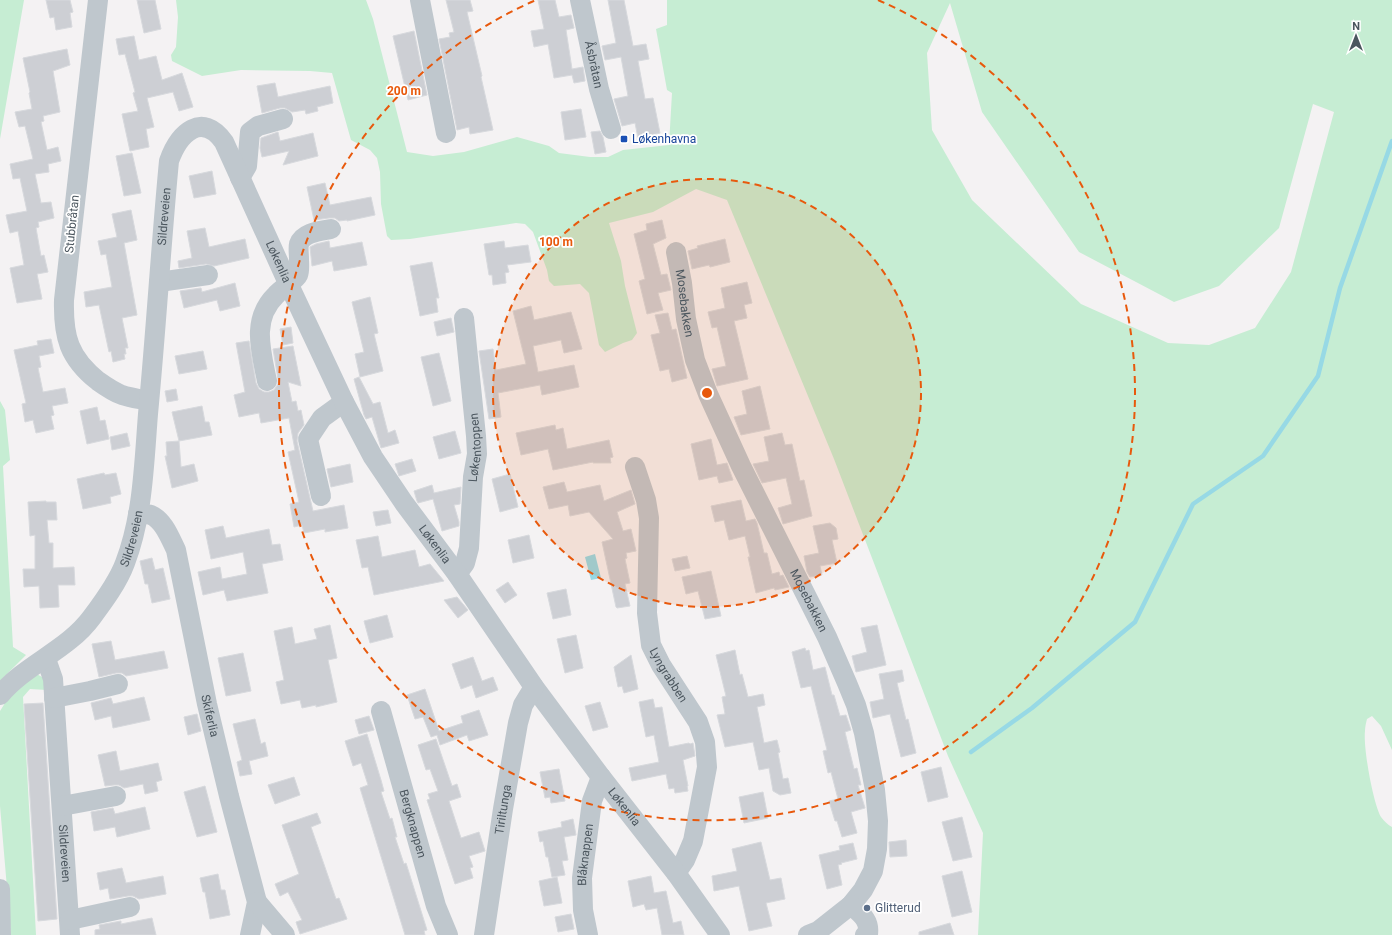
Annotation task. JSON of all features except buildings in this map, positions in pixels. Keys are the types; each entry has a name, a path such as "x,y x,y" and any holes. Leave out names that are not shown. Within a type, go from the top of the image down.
{"street":[{"name":"Stubbråtan","path":"98,0 64,300 65,332 72,352 86,371 103,385 121,395 149,401"},
{"path":"420,0 446,133"},
{"name":"Åsbråtan","path":"580,0 599,89 611,129"},
{"path":"240,178 247,166 250,132 258,126 283,119"},
{"name":"Sildreveien","path":"70,927 53,679 46,659 71,639 91,619 125,564 133,539 138,514 149,401 169,161 180,139 187,132 202,127"},
{"name":"Løkenlia","path":"202,127 211,129 218,133 224,142 344,402 373,457 404,503 457,574 534,687 601,777 676,873 720,935"},
{"path":"267,381 259,343 260,320 274,296 288,283 295,280 298,275 299,244 302,239 308,234 331,229"},
{"name":"Mosebakken","path":"676,252 682,283 686,319 695,360 703,381 741,466 848,683 864,733 875,790 878,821 877,849 873,871 863,890 851,905 821,934"},
{"path":"159,282 208,275"},
{"name":"Løkentoppen","path":"457,574 465,563 469,548 473,477 477,454 464,318"},
{"path":"321,496 308,439 322,418 344,402"},
{"name":"Lyngrabben","path":"635,467 646,500 649,518 647,613 651,645 660,665 698,722 705,742 707,767 693,841 685,860 676,873"},
{"name":"Skiferlia","path":"138,514 151,515 158,520 165,528 176,550 207,704 257,902 250,935"},
{"path":"0,695 22,674 46,659"},
{"path":"54,698 118,684"},
{"name":"Tiriltunga","path":"484,935 518,723 523,705 534,687"},
{"name":"Bergknappen","path":"381,711 436,906 448,935"},
{"name":"Blåknappen","path":"588,935 583,910 582,878 592,801 601,777"},
{"path":"62,806 116,796"},
{"path":"0,889 1,935"},
{"path":"257,902 285,935"},
{"path":"851,905 866,919 869,929 868,934 865,935"},
{"path":"70,927 130,907"}],"green space":[{"path":"0,0 24,0 0,139"},
{"path":"176,0 366,0 373,19 407,152 433,156 464,152 517,137 549,146 559,153 590,157 608,157 623,150 669,145 672,93 667,90 656,29 667,25 667,0 1392,0 1392,750 1381,726 1372,716 1367,719 1365,739 1369,775 1378,810 1381,817 1392,827 1392,935 978,935 983,833 948,756 834,459 727,200 696,189 653,212 609,223 621,261 625,286 637,333 632,340 605,352 599,345 589,293 580,284 554,286 549,281 547,270 533,232 525,224 516,223 410,239 391,240 387,236 381,204 380,172 377,158 370,150 351,140 332,73 310,71 241,70 202,76 172,61 171,55 176,47 178,17","holes":["950,3 982,112 1079,252 1174,302 1219,286 1279,228 1313,104 1334,112 1291,272 1255,328 1209,345 1168,343 1081,304 972,200 932,130 927,53"]},
{"path":"0,401 5,410 10,460 3,466 13,647 26,655 0,681"},
{"path":"37,674 45,679 47,690 30,689 23,697 36,935 11,935 0,806 0,711 12,692"}],"water":[{"path":"595,554 601,578 591,580 585,557"}],"waterway":[{"path":"971,752 1032,708 1135,622 1193,504 1263,456 1318,376 1340,288 1392,141"}],"place":[{"name":"Løkenhavna","path":"624,139"},
{"name":"Glitterud","path":"867,908"}]}
